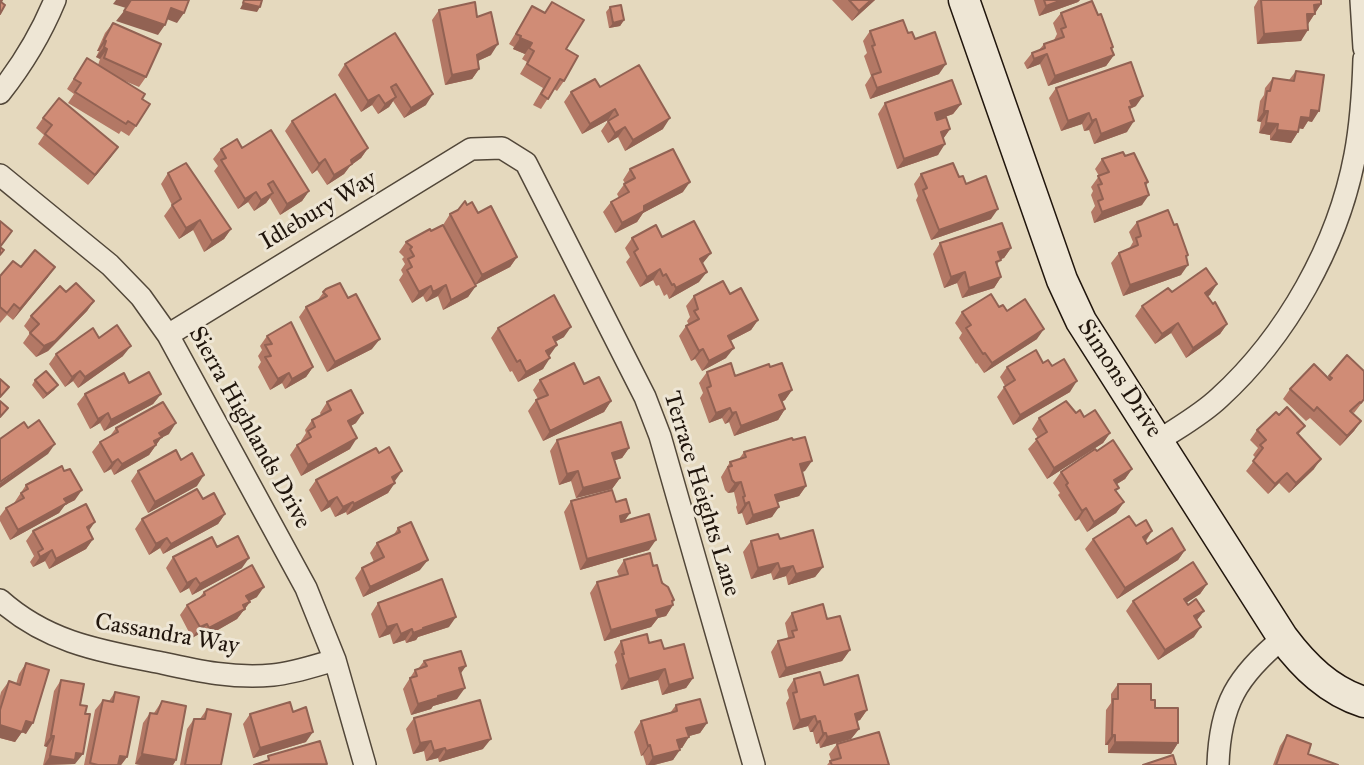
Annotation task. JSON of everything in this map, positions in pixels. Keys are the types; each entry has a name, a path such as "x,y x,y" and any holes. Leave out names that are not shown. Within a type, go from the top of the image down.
{"street":[{"path":"0,93 19,69 42,31 55,0"},
{"name":"Simons Drive","path":"964,0 1070,301 1283,638 1302,662 1327,684 1364,702"},
{"path":"1361,0 1364,48"},
{"path":"1158,441 1193,418 1234,383 1280,328 1305,288 1341,207 1354,157 1362,106 1364,59"},
{"name":"Idlebury Way","path":"168,335 471,149 502,148"},
{"name":"Terrace Heights Lane","path":"502,148 526,163 645,397 660,436 754,765"},
{"name":"Sierra Highlands Drive","path":"0,175 110,265 141,297 168,335 296,567 335,660 365,765"},
{"name":"Cassandra Way","path":"0,600 38,627 72,644 210,673 275,675 335,660"},
{"path":"1218,765 1219,738 1225,710 1238,684 1255,661 1283,638"}],"building":[{"path":"0,0 5,5 0,14"},
{"path":"131,0 189,0 184,13 171,8 165,25 124,11"},
{"path":"244,0 262,0 260,7 243,3"},
{"path":"849,0 871,0 859,11"},
{"path":"1044,0 1062,0 1046,6"},
{"path":"1261,0 1321,0 1321,4 1314,5 1315,14 1307,14 1308,30 1264,34"},
{"path":"1092,1 1098,15 1101,14 1114,55 1055,76 1047,54 1034,59 1032,53 1045,48 1044,44 1064,37 1061,29 1066,27 1061,13"},
{"path":"475,2 477,17 491,12 498,44 477,55 479,69 452,75 439,10"},
{"path":"552,2 584,20 566,49 578,56 564,81 560,79 548,99 541,94 550,78 527,64 534,51 529,48 532,43 516,34 532,6 545,13"},
{"path":"621,5 624,20 613,23 610,7"},
{"path":"903,20 908,33 912,32 915,39 935,32 946,64 877,88 872,75 881,72 870,31"},
{"path":"113,23 161,44 146,77 104,58 107,49 104,47 104,40"},
{"path":"395,33 433,94 411,108 396,84 391,87 396,97 385,104 379,95 368,101 345,64"},
{"path":"87,58 145,94 142,99 150,104 136,126 128,121 126,124 75,92 81,83 74,79"},
{"path":"1131,62 1143,96 1130,101 1132,106 1129,107 1134,121 1101,134 1096,119 1092,121 1089,113 1068,121 1056,88"},
{"path":"639,65 670,118 633,140 625,127 615,133 608,121 618,115 615,109 590,124 571,92 595,79 600,87"},
{"path":"1296,71 1324,75 1319,111 1311,110 1310,118 1301,117 1298,132 1277,130 1278,124 1266,123 1268,111 1264,111 1267,91 1270,91 1273,78 1294,81"},
{"path":"952,80 961,104 935,113 937,120 946,117 950,129 941,132 945,144 904,159 885,103"},
{"path":"335,94 368,148 351,160 352,164 334,175 325,159 319,164 292,121"},
{"path":"59,98 118,147 95,175 45,134 52,125 43,118"},
{"path":"271,130 309,191 287,204 273,181 268,184 273,193 261,200 256,192 245,199 221,160 226,158 221,149 237,139 242,148"},
{"path":"673,149 690,182 644,206 644,211 622,223 611,202 629,192 624,184 635,178 630,169"},
{"path":"1123,152 1125,156 1134,153 1148,182 1145,183 1149,195 1102,212 1098,201 1103,199 1098,185 1102,184 1098,176 1109,172 1102,159"},
{"path":"186,163 231,229 212,241 200,220 186,228 172,205 181,199 168,173"},
{"path":"953,163 959,177 963,176 966,184 986,176 998,209 939,230 923,190 927,188 921,174"},
{"path":"465,201 467,205 472,202 478,213 491,206 517,257 482,275 450,214 458,210"},
{"path":"1168,210 1174,225 1177,224 1188,255 1188,265 1130,285 1119,253 1138,245 1136,238 1141,236 1137,222"},
{"path":"0,221 12,231 0,247"},
{"path":"694,221 711,253 700,259 707,272 676,288 666,274 663,276 660,269 647,277 634,252 638,249 632,238 656,225 662,237"},
{"path":"1002,223 1011,248 998,252 1001,260 996,262 1001,277 969,288 965,272 951,277 940,243"},
{"path":"443,225 476,286 451,300 446,285 433,292 431,286 419,292 407,270 412,267 408,259 414,256 410,249 412,247 406,242"},
{"path":"35,250 55,267 20,309 14,304 7,313 0,307 0,276 13,261 21,267"},
{"path":"1206,268 1217,284 1205,293 1213,304 1215,302 1227,324 1193,348 1178,323 1162,334 1142,306 1168,288 1172,292"},
{"path":"723,281 730,294 741,288 758,320 728,336 734,348 709,361 703,349 699,351 686,326 699,319 694,311 698,309 694,296"},
{"path":"76,283 94,301 55,341 44,346 30,333 39,324 31,316 60,286 66,292"},
{"path":"340,283 348,298 356,294 380,339 335,362 306,307 327,296 323,292 326,289"},
{"path":"991,294 999,307 1003,305 1007,311 1025,299 1044,329 992,363 966,328 971,325 962,312"},
{"path":"554,295 571,327 553,337 557,345 546,351 550,358 526,372 520,360 517,362 498,328"},
{"path":"291,322 313,367 292,379 289,373 278,379 265,357 271,356 265,345 272,344 267,336"},
{"path":"117,325 131,346 85,377 80,371 72,377 56,354 93,328 99,338"},
{"path":"1036,350 1043,363 1048,360 1052,366 1064,359 1077,381 1020,415 1004,387 1015,380 1007,367"},
{"path":"1347,355 1364,371 1364,399 1350,411 1361,421 1347,436 1317,407 1314,411 1290,389 1314,364 1330,380 1332,378 1329,376"},
{"path":"574,363 584,384 599,377 611,401 550,431 536,400 548,395 540,380"},
{"path":"731,363 735,376 769,364 770,367 782,363 792,390 779,395 785,409 741,426 736,412 732,413 730,408 716,413 707,388 711,386 707,372"},
{"path":"46,371 58,385 47,394 35,380"},
{"path":"149,372 161,394 111,420 108,413 98,419 85,394 124,373 129,383"},
{"path":"0,379 9,387 0,397"},
{"path":"351,390 363,413 348,421 357,438 308,465 297,445 311,437 308,431 315,427 312,420 331,410 327,402"},
{"path":"0,401 8,408 0,417"},
{"path":"1066,401 1076,413 1080,410 1084,417 1095,410 1110,433 1054,468 1036,439 1047,432 1039,418"},
{"path":"163,402 176,423 159,433 162,437 154,441 156,445 122,464 118,459 112,463 100,442 118,432 116,428"},
{"path":"1287,407 1305,426 1297,433 1321,459 1296,483 1287,473 1275,484 1253,461 1263,448 1260,445 1266,440 1257,430 1276,412 1279,415"},
{"path":"39,420 55,444 0,482 0,439 24,422 28,428"},
{"path":"621,422 629,448 612,453 620,478 583,488 578,471 567,474 557,440"},
{"path":"805,437 812,461 800,464 806,486 775,495 779,507 753,515 749,502 745,504 741,482 735,483 732,480 728,467 732,466 730,462 746,457 744,452 792,438"},
{"path":"1113,440 1132,469 1114,480 1119,488 1115,490 1124,502 1094,522 1086,508 1082,511 1061,472"},
{"path":"389,447 402,471 392,477 395,483 354,504 353,502 343,507 337,497 328,502 316,480 376,448 379,453"},
{"path":"176,450 181,460 192,453 204,475 155,502 138,471"},
{"path":"62,466 64,471 70,469 82,490 64,499 67,503 18,530 6,508 24,498 21,493 28,489 26,485"},
{"path":"197,489 203,499 214,493 225,514 171,544 167,538 156,544 142,519"},
{"path":"612,490 616,502 626,499 630,513 620,516 621,522 649,514 656,540 587,559 571,501"},
{"path":"86,504 95,522 87,527 93,539 56,559 52,550 40,557 38,552 43,549 33,531"},
{"path":"1129,516 1136,526 1146,520 1152,531 1143,537 1147,544 1172,528 1185,550 1125,588 1093,539"},
{"path":"411,522 428,560 370,587 362,568 384,557 377,543 400,532 398,528"},
{"path":"813,530 823,567 796,574 793,566 780,569 778,563 758,568 751,541 778,534 780,539"},
{"path":"238,536 249,558 200,584 196,578 187,583 173,557 212,537 217,547"},
{"path":"650,553 653,566 657,565 662,583 668,587 674,600 673,605 656,610 658,617 611,630 597,582 628,574 624,560"},
{"path":"1193,562 1207,584 1184,599 1188,605 1196,599 1204,611 1194,616 1201,627 1165,650 1133,601"},
{"path":"252,565 264,587 246,596 250,602 243,605 245,609 209,628 207,624 200,627 187,605 205,595 204,592"},
{"path":"442,579 456,617 413,633 412,629 401,634 397,624 387,627 378,603"},
{"path":"823,604 827,619 840,616 850,650 786,668 778,641 794,637 792,631 797,630 792,613"},
{"path":"647,634 649,643 661,640 664,649 684,644 693,678 669,685 665,669 629,679 621,641"},
{"path":"461,651 466,666 459,668 465,688 418,704 410,678 417,676 415,670 427,666 424,661"},
{"path":"26,663 49,670 33,723 26,721 22,732 0,725 0,710 9,681 20,685"},
{"path":"820,672 824,685 858,675 867,710 855,714 859,729 827,737 815,716 800,720 793,693 797,692 794,679"},
{"path":"61,680 84,684 80,705 87,706 85,714 90,714 83,754 76,753 75,760 50,756"},
{"path":"1118,684 1151,684 1151,700 1155,700 1155,708 1178,708 1178,743 1115,742 1115,735 1112,735 1113,699 1118,699"},
{"path":"115,692 139,697 127,757 120,756 118,765 90,763 103,700 113,702"},
{"path":"700,699 707,723 686,728 689,737 677,740 680,750 653,757 641,721 677,711 676,705"},
{"path":"480,700 491,739 446,751 445,748 434,751 431,741 420,743 414,718"},
{"path":"162,701 186,706 176,760 142,754 150,713 157,714"},
{"path":"290,702 293,712 306,707 313,732 260,748 250,714"},
{"path":"207,709 231,714 221,765 185,765 194,719 205,719"},
{"path":"879,732 889,765 832,765 830,761 841,758 837,744"},
{"path":"1287,735 1311,744 1308,754 1338,765 1276,765"},
{"path":"320,741 327,764 254,765 269,760 268,756"},
{"path":"1173,755 1176,765 1143,765"}]}
